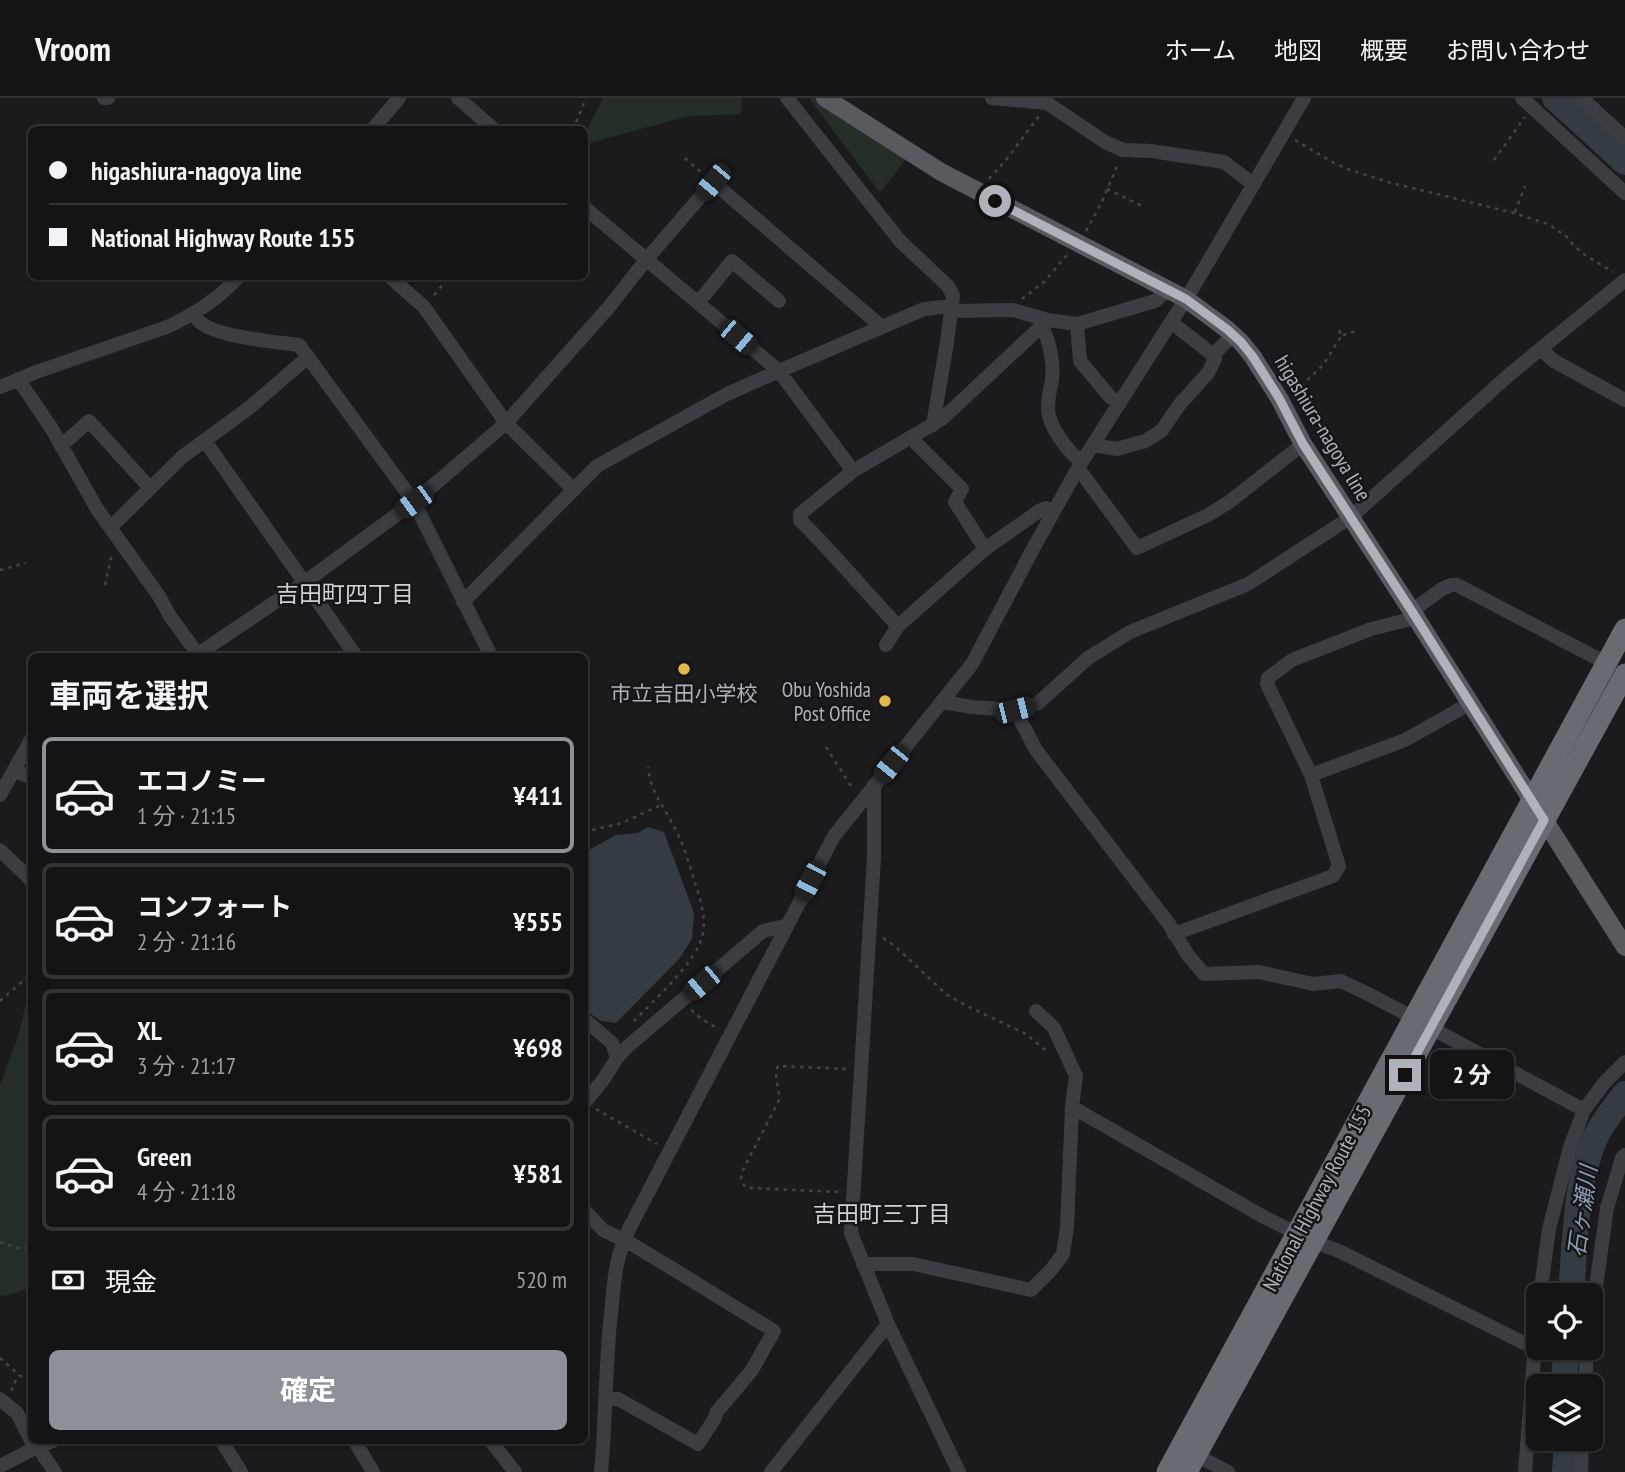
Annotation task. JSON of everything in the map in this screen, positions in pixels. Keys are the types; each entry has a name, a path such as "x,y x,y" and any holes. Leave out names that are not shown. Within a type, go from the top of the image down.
{"highway":[{"name":"National Highway Route 155","path":"1423,1023 1531,800 1625,628"},
{"name":"National Highway Route 155","path":"1167,1472 1305,1237 1423,1023 1544,820 1625,675"},
{"name":"National Highway Route 155","path":"1191,1464 1305,1237"}],"main road":[{"name":"higashiura-nagoya line","path":"825,98 849,104 941,172 1186,299 1234,335 1253,357 1303,444 1625,947"}],"street":[{"path":"375,126 399,98"},
{"path":"458,98 490,126"},
{"path":"787,98 900,241 948,286 953,296 933,425"},
{"path":"992,98 1047,103 1105,142 1123,150 1151,151 1224,162 1253,184"},
{"path":"601,1472 608,1339 616,1263 623,1240 834,836 972,664 1080,465 1186,299 1304,98"},
{"path":"1583,98 1625,138"},
{"path":"1527,103 1625,192"},
{"path":"201,653 305,582 414,502 506,423 609,307 713,182 882,327"},
{"path":"588,209 779,370 853,471"},
{"path":"698,303 732,261 779,301"},
{"path":"0,387 167,327 194,313 235,280"},
{"path":"394,280 424,307 506,423 574,491"},
{"path":"942,702 1015,710 1037,704 1088,658 1130,632 1248,584 1351,517 1490,392 1624,280"},
{"path":"463,602 597,466 727,394 779,370 924,309 1013,310 1044,323 1077,324 1155,301 1166,288"},
{"path":"194,313 201,323 222,333 299,345 414,502 489,653"},
{"path":"1093,445 1117,449 1145,441 1162,430 1180,404 1208,373 1215,359 1213,355 1171,322"},
{"path":"898,626 800,520 800,514 853,471 942,419 1044,323"},
{"path":"1044,323 1051,364 1052,381 1048,409 1050,419 1137,548 1208,515 1229,502 1303,444"},
{"path":"1077,324 1080,361 1111,398 1120,403"},
{"path":"1213,355 1234,335"},
{"path":"1541,349 1554,361 1625,400"},
{"path":"111,527 182,457 249,408 308,356"},
{"path":"18,379 52,429 97,509 121,540 195,653"},
{"path":"61,446 89,421 150,488"},
{"path":"912,437 962,489 955,502 985,549"},
{"path":"205,440 354,653"},
{"path":"886,645 898,626 985,549 1039,511 1046,508 1054,511"},
{"path":"1174,934 1332,876 1339,866 1311,775 1267,684 1268,678 1292,660 1371,629 1407,620 1420,605 1442,589 1457,585 1606,663"},
{"path":"1311,775 1405,740 1469,704"},
{"path":"1015,710 1036,750 1204,974 1259,972 1313,984 1341,981 1584,1110"},
{"path":"0,794 28,745"},
{"path":"14,770 28,776"},
{"path":"874,785 874,858 851,1233 888,1324 959,1472"},
{"path":"0,850 28,877"},
{"path":"588,1098 627,1047 763,931 785,926"},
{"path":"863,1264 913,1264 1031,1290 1063,1254 1076,1076 1054,1028 1036,1011"},
{"path":"588,1022 612,1043 617,1058"},
{"path":"1542,1283 1549,1229 1570,1147 1584,1110 1605,1082 1625,1062"},
{"path":"1072,1107 1262,1216 1339,1251 1526,1344"},
{"path":"1596,1283 1607,1208 1625,1154"},
{"path":"588,1214 603,1230 774,1331 752,1370 716,1413 698,1444 618,1399 606,1398"},
{"path":"771,1472 888,1324"},
{"path":"1525,1472 1533,1360"},
{"path":"0,1399 17,1413 28,1432"},
{"path":"35,1444 55,1472"},
{"path":"0,1466 45,1444"},
{"path":"224,1444 241,1472"},
{"path":"356,1444 373,1472"},
{"path":"494,1444 515,1472"},
{"path":"501,1454 508,1444"},
{"path":"1581,1472 1582,1451"},
{"path":"1191,1464 1228,1472"}],"path":[{"path":"575,126 586,98"},
{"path":"977,191 1006,160 1047,103"},
{"path":"1494,160 1527,103"},
{"path":"1283,133 1347,169 1548,224 1585,255 1624,280"},
{"path":"1013,310 1044,282 1078,242 1107,189 1123,150"},
{"path":"685,158 713,182"},
{"path":"1514,213 1525,186"},
{"path":"1107,189 1144,207"},
{"path":"424,307 447,280"},
{"path":"1337,327 1342,335"},
{"path":"1282,404 1322,365 1342,335 1356,331"},
{"path":"105,585 111,555 121,540"},
{"path":"0,570 26,563"},
{"path":"826,747 855,793 863,799"},
{"path":"612,1043 691,960 703,933 703,907 687,855 653,790 648,767"},
{"path":"588,831 621,823 662,805"},
{"path":"869,928 896,947 947,995 1026,1034 1049,1053"},
{"path":"0,1001 28,976"},
{"path":"682,1000 704,1020 729,1035"},
{"path":"853,1193 752,1188 745,1187 741,1178 747,1160 779,1100 775,1072 778,1066 860,1070"},
{"path":"588,1104 669,1151"},
{"path":"0,1242 28,1248"},
{"path":"0,1358 28,1380"}],"shaded area":[{"path":"603,98 742,98 741,114 689,116 590,143 588,128"},
{"path":"809,98 817,98 906,159 880,193"},
{"path":"648,827 664,832 694,913 692,939 679,959 616,1023 601,1021 588,1012 588,850 616,835 638,833"},
{"path":"27,1000 28,1289 5,1296 0,1295 0,1086 20,1030"}],"waterway":[{"name":"石ヶ瀬川","path":"1555,98 1625,162"},
{"name":"石ヶ瀬川","path":"1572,1283 1577,1213 1584,1171 1597,1134 1625,1094"},
{"name":"石ヶ瀬川","path":"1564,1374 1566,1360"},
{"name":"石ヶ瀬川","path":"1565,1472 1566,1451"}],"place":[{"name":"市立吉田小学校","path":"684,669"},
{"name":"Obu Yoshida Post Office","path":"885,701"}],"district":[{"name":"吉田町四丁目","path":"345,593"},
{"name":"吉田町三丁目","path":"882,1213"}],"route":[{"path":"995,201 1186,299 1241,342 1279,398 1303,444 1544,820 1405,1075"}]}
